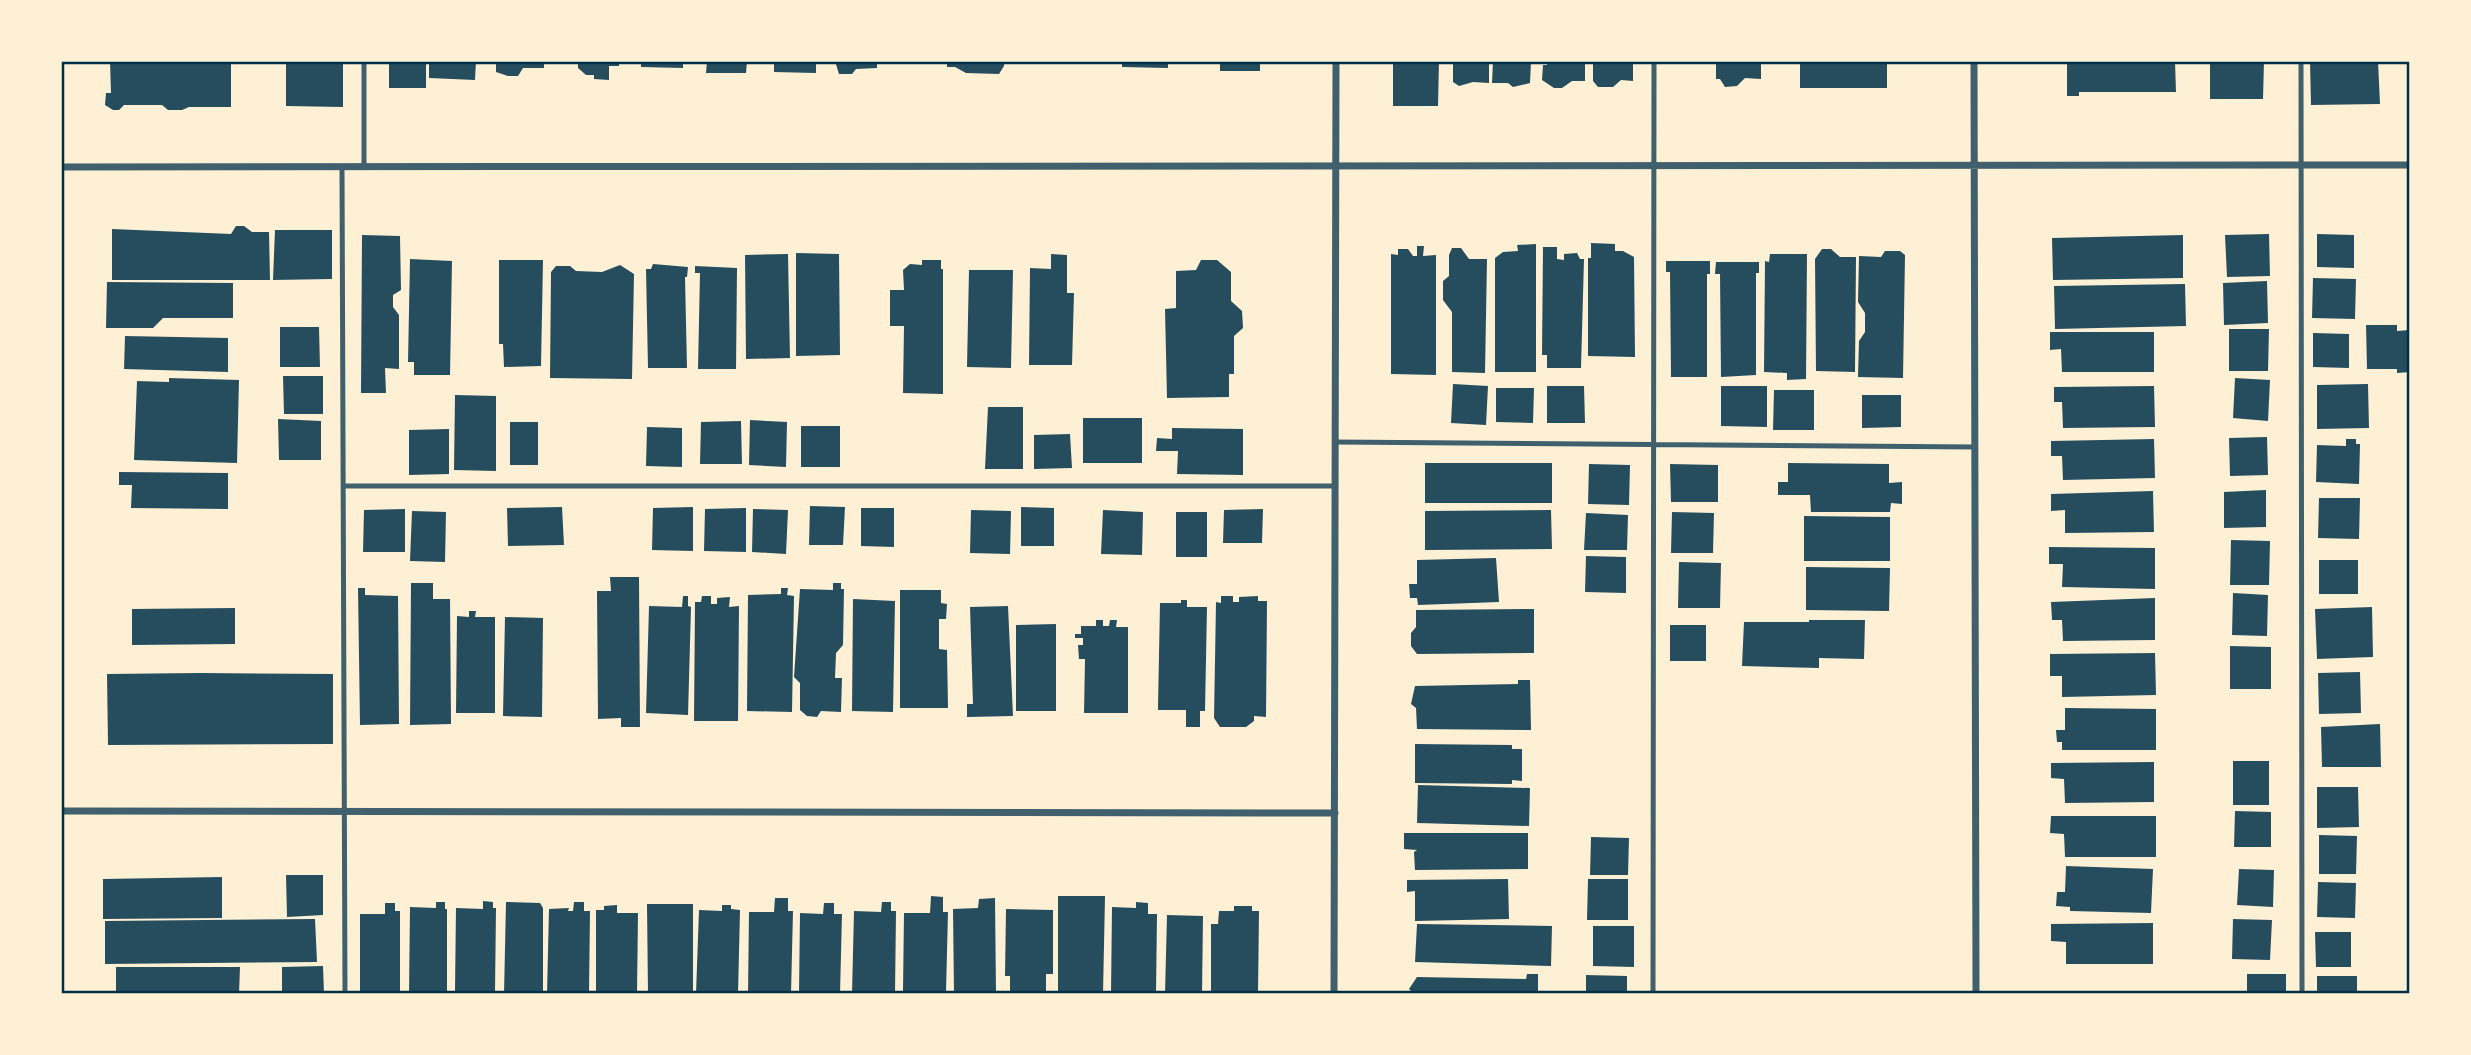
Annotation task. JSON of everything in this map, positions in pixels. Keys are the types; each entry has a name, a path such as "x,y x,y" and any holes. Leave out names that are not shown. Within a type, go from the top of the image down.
{"street":[{"path":"1334,994 1336,61"},
{"path":"1975,61 1976,994"},
{"path":"61,167 2410,165"},
{"path":"61,811 1335,813"}],"lane":[{"path":"364,167 365,61"},
{"path":"1653,994 1654,61"},
{"path":"2301,61 2302,994"},
{"path":"342,167 345,994"},
{"path":"1335,442 1975,447"},
{"path":"343,486 1335,486"}],"building":[{"path":"110,61 231,61 231,107 168,110 162,105 124,105 119,110 113,110 105,105 106,93 111,93"},
{"path":"389,61 426,61 426,88 389,88"},
{"path":"429,61 476,61 475,80 429,78"},
{"path":"496,61 544,61 544,68 523,68 518,76 508,76 496,72"},
{"path":"578,61 619,61 619,66 609,66 609,80 594,79 594,75 586,75 578,68"},
{"path":"641,61 683,61 683,68 641,67"},
{"path":"707,61 747,61 746,73 706,73"},
{"path":"774,61 816,61 816,73 774,72"},
{"path":"835,61 877,61 877,68 856,69 852,74 839,74"},
{"path":"947,61 1004,61 1004,66 999,74 966,73 955,67 947,67"},
{"path":"1122,61 1168,61 1168,68 1122,67"},
{"path":"1220,61 1260,61 1260,71 1220,71"},
{"path":"1393,61 1439,61 1438,106 1393,106"},
{"path":"1453,61 1489,61 1489,83 1473,82 1459,86 1453,82"},
{"path":"1493,61 1531,61 1530,83 1513,87 1508,83 1492,83"},
{"path":"1547,61 1585,61 1585,81 1572,81 1562,88 1554,88 1542,80 1543,65 1547,65"},
{"path":"1593,61 1633,61 1633,81 1621,80 1613,87 1598,87 1593,81"},
{"path":"1716,61 1761,61 1761,79 1745,78 1737,86 1725,87 1720,79 1716,79"},
{"path":"1800,61 1887,61 1887,88 1800,88"},
{"path":"2067,61 2175,61 2176,92 2079,92 2079,96 2067,96"},
{"path":"2210,61 2264,61 2263,99 2210,99"},
{"path":"2378,61 2380,104 2311,105 2310,62"},
{"path":"286,63 343,63 343,107 286,106"},
{"path":"236,226 244,226 252,232 269,232 270,280 112,280 112,229 231,234"},
{"path":"275,230 332,230 332,279 273,280"},
{"path":"2269,234 2270,276 2227,277 2225,235"},
{"path":"2317,234 2354,235 2354,268 2317,267"},
{"path":"362,235 400,236 401,290 393,295 393,307 399,315 399,369 385,368 386,393 361,393"},
{"path":"2183,235 2183,278 2053,280 2052,238"},
{"path":"1591,243 1615,244 1615,251 1623,251 1634,257 1635,357 1588,356 1588,258 1591,258"},
{"path":"1536,244 1536,372 1495,372 1495,258 1503,252 1518,251 1517,245"},
{"path":"1417,246 1424,246 1423,256 1436,255 1436,375 1391,374 1391,254 1398,255 1398,249 1408,249 1413,256 1417,256"},
{"path":"1543,247 1557,247 1557,259 1564,260 1564,254 1577,253 1580,259 1584,259 1581,368 1547,368 1547,355 1542,355"},
{"path":"1452,248 1461,248 1469,259 1487,259 1485,373 1452,372 1452,312 1443,300 1443,281 1449,276 1449,255"},
{"path":"1822,249 1831,249 1840,257 1856,257 1855,372 1816,371 1815,259"},
{"path":"1885,251 1900,251 1905,255 1903,378 1858,377 1859,341 1865,332 1865,313 1858,302 1859,256 1881,257"},
{"path":"796,253 839,254 840,355 796,356"},
{"path":"788,254 790,358 746,359 745,255"},
{"path":"1051,254 1067,255 1067,293 1074,293 1072,365 1029,365 1030,268 1051,269"},
{"path":"1770,254 1807,254 1806,379 1787,380 1787,373 1764,372 1765,261 1769,262"},
{"path":"410,259 452,261 450,375 414,375 414,362 408,362"},
{"path":"499,260 543,260 541,366 504,367 503,344 499,344"},
{"path":"922,260 941,260 943,269 943,394 903,393 904,326 890,326 890,290 904,290 903,270 910,264 922,265"},
{"path":"1201,260 1217,260 1231,272 1231,301 1242,311 1243,328 1234,336 1234,374 1229,374 1229,397 1167,398 1165,309 1176,308 1176,271 1196,270"},
{"path":"1666,261 1710,261 1710,274 1707,274 1707,377 1671,377 1670,272 1666,272"},
{"path":"1716,262 1759,262 1759,273 1756,273 1756,375 1721,377 1720,274 1715,274"},
{"path":"653,264 688,267 685,277 687,368 648,368 646,269 651,269"},
{"path":"620,265 634,274 632,379 550,378 551,272 556,266 570,266 576,271 602,272"},
{"path":"695,266 737,268 736,369 698,369 700,273 695,273"},
{"path":"969,270 1013,270 1011,368 967,367"},
{"path":"2313,278 2356,279 2355,319 2312,318"},
{"path":"2267,281 2268,323 2224,325 2223,283"},
{"path":"107,282 233,283 233,318 163,318 153,328 106,328"},
{"path":"2185,284 2186,326 2055,329 2054,286"},
{"path":"2366,325 2397,325 2397,331 2410,330 2410,372 2367,369"},
{"path":"280,327 319,327 320,367 280,367"},
{"path":"2229,329 2269,329 2268,371 2229,371"},
{"path":"2050,332 2154,332 2154,372 2062,372 2061,349 2050,350"},
{"path":"2313,333 2349,334 2349,368 2313,367"},
{"path":"125,336 228,338 228,372 124,369"},
{"path":"283,376 323,376 323,414 284,414"},
{"path":"169,378 239,380 237,463 134,460 137,381 169,382"},
{"path":"2235,378 2270,380 2268,421 2233,418"},
{"path":"1453,384 1488,386 1486,425 1451,423"},
{"path":"2368,384 2369,428 2317,429 2317,385"},
{"path":"1547,386 1584,386 1585,423 1547,423"},
{"path":"1721,386 1767,386 1767,427 1721,426"},
{"path":"2154,386 2155,427 2063,428 2062,402 2054,402 2054,387"},
{"path":"1496,388 1534,388 1533,423 1496,422"},
{"path":"1774,390 1814,390 1814,430 1773,430"},
{"path":"455,395 496,396 496,471 454,470"},
{"path":"1862,395 1901,395 1901,427 1862,428"},
{"path":"988,407 1023,407 1023,469 985,469"},
{"path":"1083,418 1142,418 1142,463 1083,463"},
{"path":"278,419 321,421 321,460 279,460"},
{"path":"750,420 787,422 786,467 749,465"},
{"path":"741,421 742,464 700,464 701,422"},
{"path":"510,422 538,422 538,465 510,465"},
{"path":"801,426 840,426 840,467 801,467"},
{"path":"647,427 682,428 682,467 646,466"},
{"path":"1172,428 1243,429 1243,475 1177,474 1178,451 1156,451 1157,438 1172,439"},
{"path":"449,429 449,474 409,475 409,430"},
{"path":"1070,434 1072,468 1034,469 1034,435"},
{"path":"2267,437 2268,475 2230,476 2229,438"},
{"path":"2154,439 2155,478 2063,480 2062,456 2051,456 2051,441"},
{"path":"2346,439 2356,439 2356,444 2360,444 2359,484 2316,482 2317,445 2346,446"},
{"path":"1425,463 1552,463 1552,503 1425,503"},
{"path":"1788,463 1889,464 1889,483 1902,482 1902,504 1891,503 1890,512 1811,512 1810,495 1778,495 1778,482 1788,482"},
{"path":"1589,464 1630,465 1629,505 1588,504"},
{"path":"1670,464 1718,465 1718,502 1671,502"},
{"path":"119,472 228,473 228,509 131,508 132,485 119,485"},
{"path":"2266,490 2266,527 2224,528 2224,492"},
{"path":"2153,491 2154,532 2065,533 2065,510 2051,511 2051,494"},
{"path":"2319,498 2360,498 2359,539 2318,538"},
{"path":"810,506 845,507 843,545 809,545"},
{"path":"562,507 564,545 508,546 507,508"},
{"path":"693,507 693,551 652,550 653,508"},
{"path":"1021,507 1054,508 1054,546 1021,546"},
{"path":"746,508 746,552 704,551 705,509"},
{"path":"861,508 894,508 894,547 861,546"},
{"path":"405,509 405,552 363,552 364,510"},
{"path":"753,509 788,510 786,554 752,552"},
{"path":"1263,509 1262,543 1223,543 1224,510"},
{"path":"971,510 1011,511 1010,554 970,553"},
{"path":"1103,510 1143,512 1142,555 1101,554"},
{"path":"1551,510 1552,549 1425,550 1425,511"},
{"path":"412,511 446,512 445,562 410,561"},
{"path":"1176,512 1207,512 1207,557 1176,557"},
{"path":"1672,512 1714,513 1713,553 1671,553"},
{"path":"1586,513 1628,515 1627,550 1584,550"},
{"path":"1804,516 1890,517 1890,561 1804,561"},
{"path":"2231,540 2270,541 2269,585 2230,585"},
{"path":"2049,547 2155,548 2155,589 2062,587 2063,564 2049,564"},
{"path":"1586,556 1626,557 1626,593 1585,592"},
{"path":"1496,558 1499,602 1418,605 1417,598 1410,598 1409,584 1417,584 1417,560"},
{"path":"2319,560 2358,560 2358,594 2319,594"},
{"path":"1679,562 1721,563 1720,608 1678,608"},
{"path":"1806,567 1890,568 1889,611 1806,610"},
{"path":"610,577 639,577 640,727 621,727 621,718 598,719 597,591 611,591"},
{"path":"411,583 433,583 433,599 450,599 451,724 410,725"},
{"path":"833,583 841,583 841,589 844,589 843,645 836,653 835,678 842,678 841,712 821,711 817,717 807,716 800,710 800,683 794,677 800,589 833,590"},
{"path":"358,588 365,588 365,595 398,596 399,724 360,725"},
{"path":"781,588 788,588 787,595 794,596 792,712 747,711 748,595 781,594"},
{"path":"900,590 941,590 941,603 947,604 946,619 939,619 939,649 947,650 948,708 900,708"},
{"path":"2233,593 2268,595 2267,636 2232,635"},
{"path":"683,596 688,596 688,606 691,607 688,715 646,713 649,606 682,607"},
{"path":"702,596 711,596 711,604 717,604 717,598 730,597 729,607 739,606 738,721 694,721 695,602 701,602"},
{"path":"1221,596 1233,596 1233,602 1239,602 1239,597 1258,596 1258,601 1267,601 1266,717 1254,716 1254,721 1246,727 1220,727 1214,718 1216,602 1221,603"},
{"path":"2155,598 2155,640 2063,641 2062,620 2052,620 2051,602"},
{"path":"853,599 895,601 893,712 852,711"},
{"path":"1181,600 1187,600 1187,607 1207,607 1205,711 1200,711 1200,727 1186,727 1186,710 1158,710 1160,603 1181,603"},
{"path":"1008,606 1013,716 967,717 967,704 973,704 970,607"},
{"path":"2372,607 2373,657 2317,659 2315,609"},
{"path":"235,608 235,644 132,645 132,609"},
{"path":"1534,609 1534,653 1417,654 1411,646 1411,633 1416,627 1416,610"},
{"path":"469,611 476,611 475,617 495,617 495,713 456,713 457,616 469,617"},
{"path":"505,617 543,618 542,717 503,716"},
{"path":"1096,620 1103,620 1103,626 1109,626 1110,620 1117,620 1116,627 1128,627 1128,713 1084,713 1085,659 1079,659 1078,645 1083,645 1083,638 1075,638 1075,634 1081,634 1081,626 1096,626"},
{"path":"1865,620 1864,659 1819,658 1819,668 1742,666 1744,622"},
{"path":"1056,624 1056,711 1016,711 1016,625"},
{"path":"1670,625 1706,625 1706,661 1670,661"},
{"path":"2230,646 2271,647 2271,689 2230,689"},
{"path":"2155,653 2156,695 2062,697 2062,676 2050,676 2050,654"},
{"path":"2360,672 2361,713 2319,714 2318,673"},
{"path":"107,674 333,674 333,744 108,745"},
{"path":"1518,680 1530,680 1531,730 1417,729 1416,708 1411,704 1415,686 1518,684"},
{"path":"2065,708 2156,709 2156,750 2062,750 2062,742 2057,742 2056,730 2065,730"},
{"path":"2380,724 2381,767 2322,767 2321,727"},
{"path":"1415,744 1512,745 1512,749 1522,749 1522,781 1512,780 1512,784 1415,783"},
{"path":"2233,761 2269,761 2269,805 2233,805"},
{"path":"2154,762 2154,802 2065,803 2064,779 2051,778 2051,763"},
{"path":"1418,785 1530,788 1529,826 1417,823"},
{"path":"2317,787 2358,787 2359,827 2317,828"},
{"path":"2235,811 2271,812 2271,847 2234,847"},
{"path":"2051,816 2156,816 2156,857 2065,857 2064,834 2050,833"},
{"path":"1404,833 1528,833 1528,869 1415,870 1414,852 1417,850 1404,849"},
{"path":"2319,835 2357,836 2356,874 2319,874"},
{"path":"1591,837 1629,838 1628,875 1590,875"},
{"path":"2066,866 2153,869 2151,913 2070,911 2070,907 2056,906 2057,892 2065,892"},
{"path":"2239,869 2274,870 2273,907 2237,905"},
{"path":"286,875 323,875 323,915 287,917"},
{"path":"222,877 222,918 103,919 103,879"},
{"path":"1508,879 1509,919 1415,921 1415,891 1407,892 1407,880"},
{"path":"1588,879 1628,879 1628,920 1587,920"},
{"path":"2318,882 2356,883 2355,918 2317,917"},
{"path":"931,896 943,897 943,912 948,912 946,992 903,991 904,913 930,913"},
{"path":"1058,896 1105,896 1103,994 1058,994"},
{"path":"775,898 788,898 788,911 793,911 791,994 748,994 749,912 774,912"},
{"path":"995,898 996,994 954,994 953,909 978,908 979,899"},
{"path":"483,901 493,902 493,908 496,908 495,992 455,991 456,908 483,909"},
{"path":"436,902 445,902 447,909 447,994 409,994 410,907 436,908"},
{"path":"506,902 540,903 543,908 543,994 504,994"},
{"path":"574,902 584,902 584,911 590,911 589,994 547,994 549,909 569,908 568,911 573,911"},
{"path":"882,902 891,902 891,911 896,911 895,994 852,994 854,911 881,912"},
{"path":"1136,902 1148,903 1148,914 1157,914 1156,994 1111,994 1112,907 1136,908"},
{"path":"385,903 395,903 395,911 400,911 400,994 360,994 360,914 385,914"},
{"path":"824,903 834,903 834,914 842,914 840,994 799,994 800,913 823,914"},
{"path":"647,904 693,904 693,994 648,994"},
{"path":"617,905 617,913 638,913 637,994 596,994 596,910"},
{"path":"722,905 731,905 731,909 740,910 738,994 696,994 699,910 722,911"},
{"path":"1234,906 1252,906 1252,911 1259,911 1258,994 1211,994 1211,924 1218,924 1219,911 1234,911"},
{"path":"1006,909 1053,910 1053,974 1046,974 1046,994 1010,994 1010,976 1005,976"},
{"path":"1167,915 1203,916 1202,994 1165,994"},
{"path":"315,919 317,962 105,964 105,921"},
{"path":"2233,919 2272,920 2270,960 2232,959"},
{"path":"2153,923 2153,964 2066,964 2066,942 2051,941 2051,924"},
{"path":"1417,924 1552,926 1551,966 1415,962"},
{"path":"1593,926 1634,926 1634,967 1593,966"},
{"path":"2315,932 2351,932 2351,967 2316,967"},
{"path":"323,966 324,994 282,994 282,967"},
{"path":"116,967 240,967 239,994 116,994"},
{"path":"1527,974 1538,974 1538,994 1414,994 1409,989 1417,977 1526,979"},
{"path":"2247,974 2286,974 2286,994 2247,994"},
{"path":"1586,975 1627,976 1627,994 1586,994"},
{"path":"2317,976 2357,976 2357,994 2317,994"}]}
